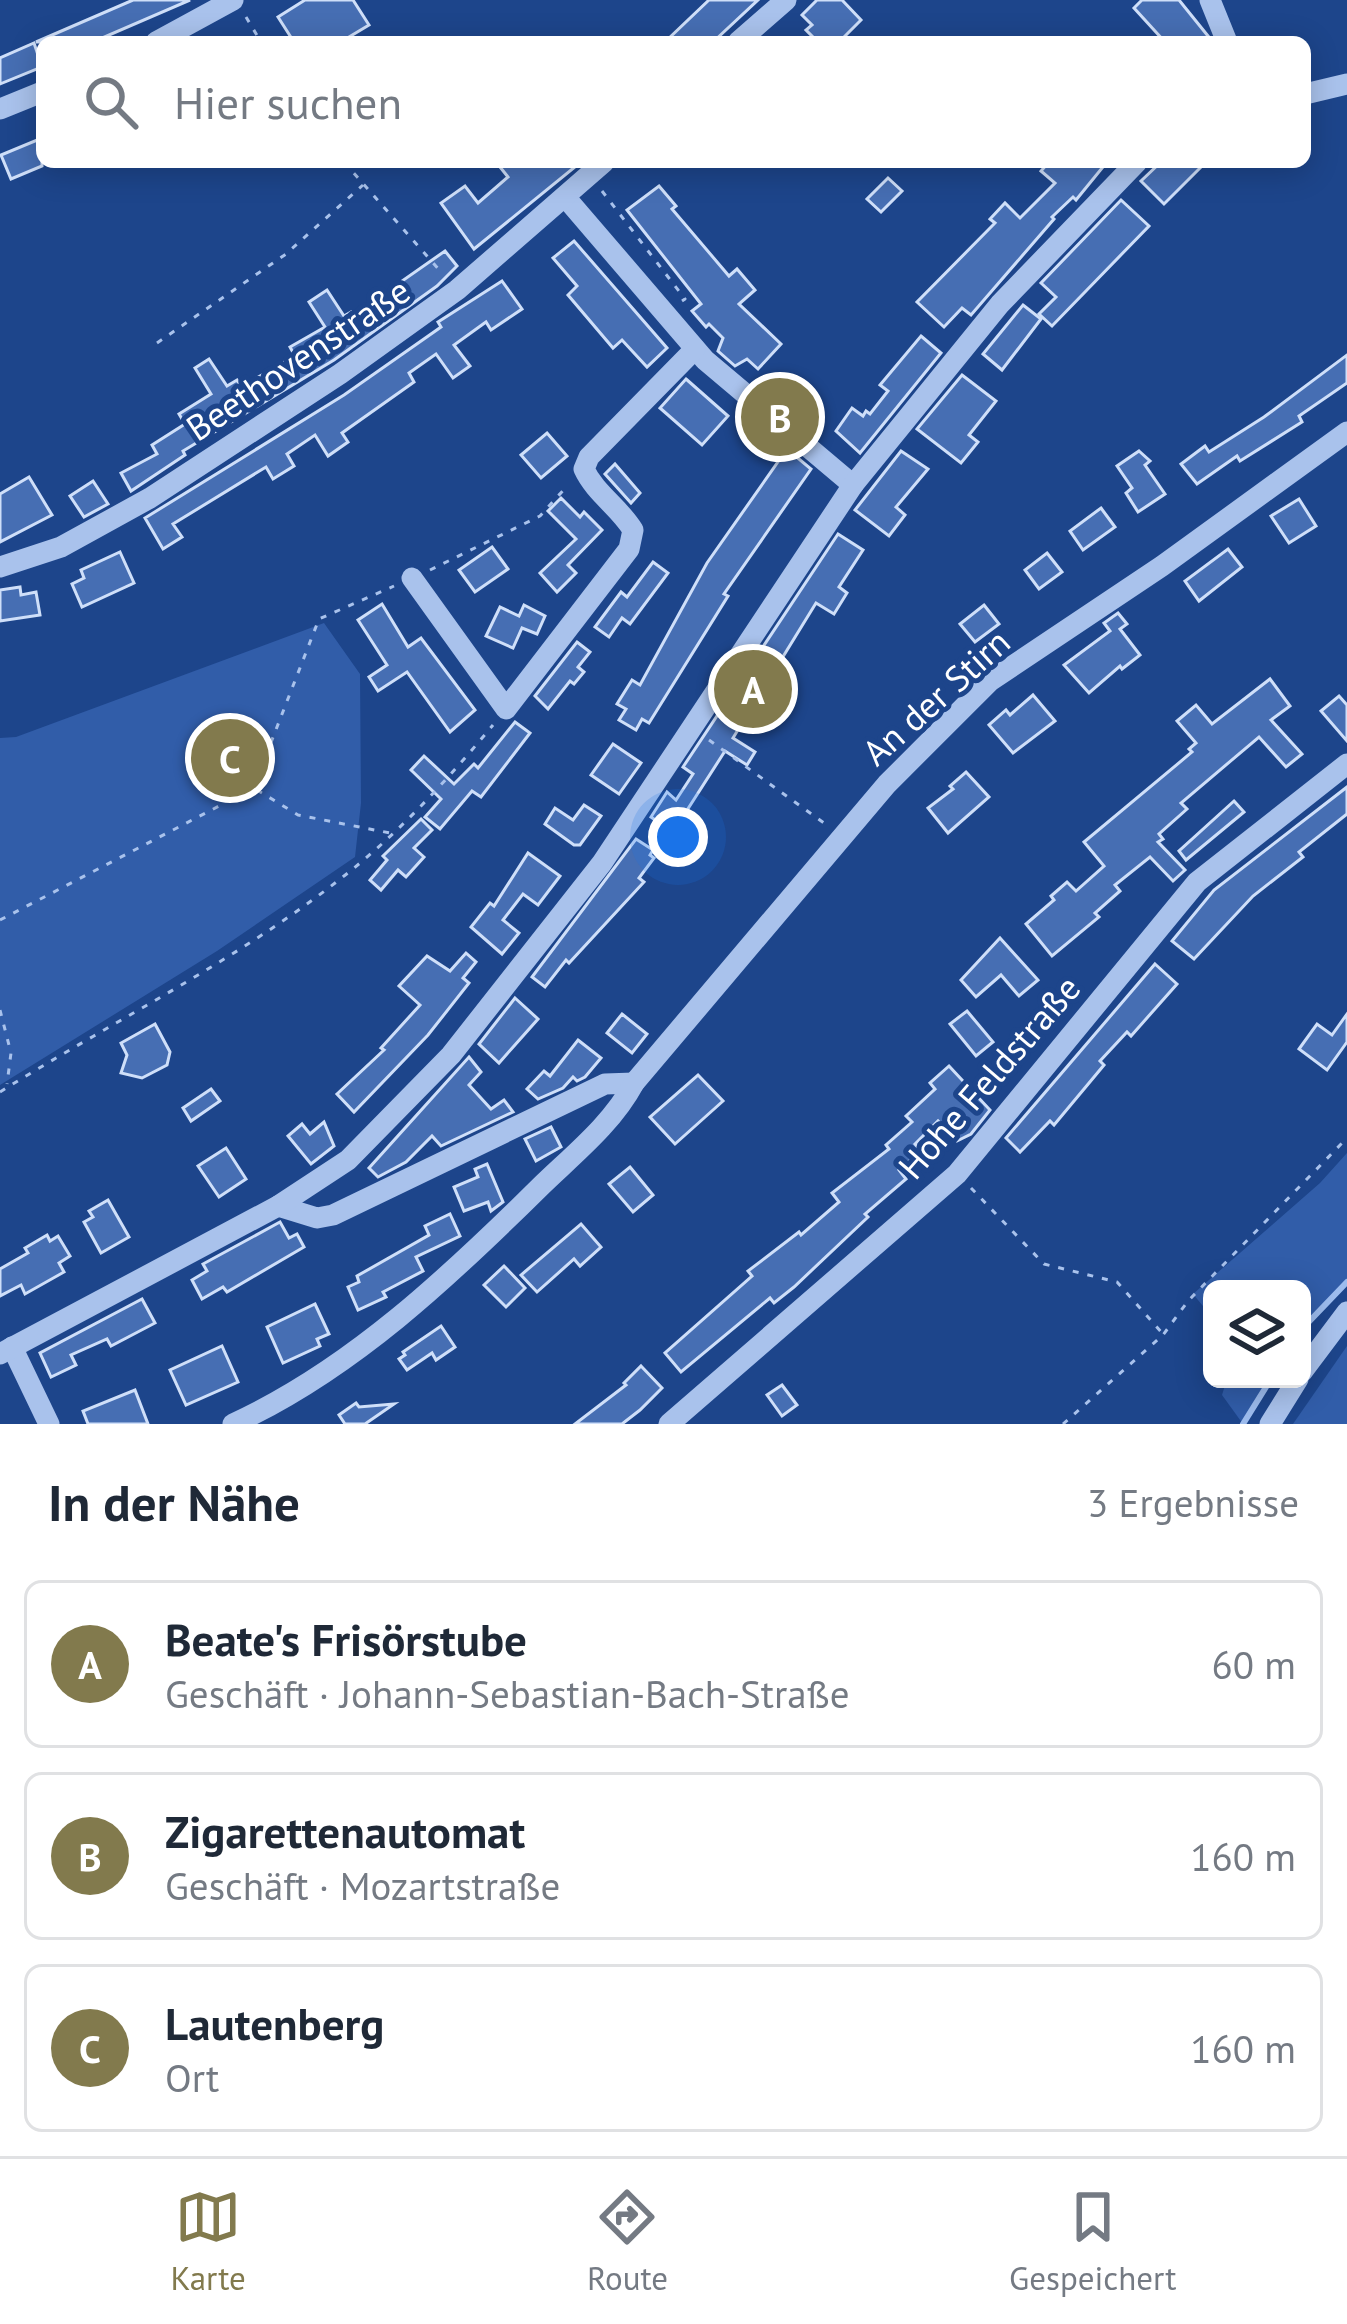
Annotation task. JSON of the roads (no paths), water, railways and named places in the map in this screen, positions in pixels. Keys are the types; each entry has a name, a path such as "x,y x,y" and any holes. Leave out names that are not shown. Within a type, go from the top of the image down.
{"street":[{"path":"745,36 786,0"},
{"path":"1210,0 1225,36"},
{"path":"170,36 239,7"},
{"path":"1311,93 1347,84"},
{"path":"0,110 36,95"},
{"path":"50,1424 6,1351 348,1160 451,1055 602,863 853,485 1000,304 1131,168"},
{"name":"Beethovenstraße","path":"0,567 61,547 150,498 340,374 457,290 597,169"},
{"path":"566,198 695,349 853,485"},
{"path":"412,578 506,710 629,549 634,530 590,482 584,469 599,445 695,349"},
{"name":"An der Stirn","path":"233,1424 268,1408 363,1346 475,1252 613,1116 634,1083 887,784 990,682 1162,566 1347,432"},
{"name":"Hohe Feldstraße","path":"669,1424 957,1174 1197,882 1347,764"},
{"path":"288,1196 317,1218 333,1215 605,1084 634,1083"},
{"path":"1311,1361 1347,1312"},
{"path":"1270,1424 1292,1388"}],"waterway":[{"path":"1311,1320 1347,1282"},
{"path":"1243,1424 1265,1388"}],"place":[{"name":"Zigarettenautomat","path":"780,417"},
{"name":"Beate's Frisörstube","path":"753,689"},
{"name":"Lautenberg","path":"230,758"}]}
